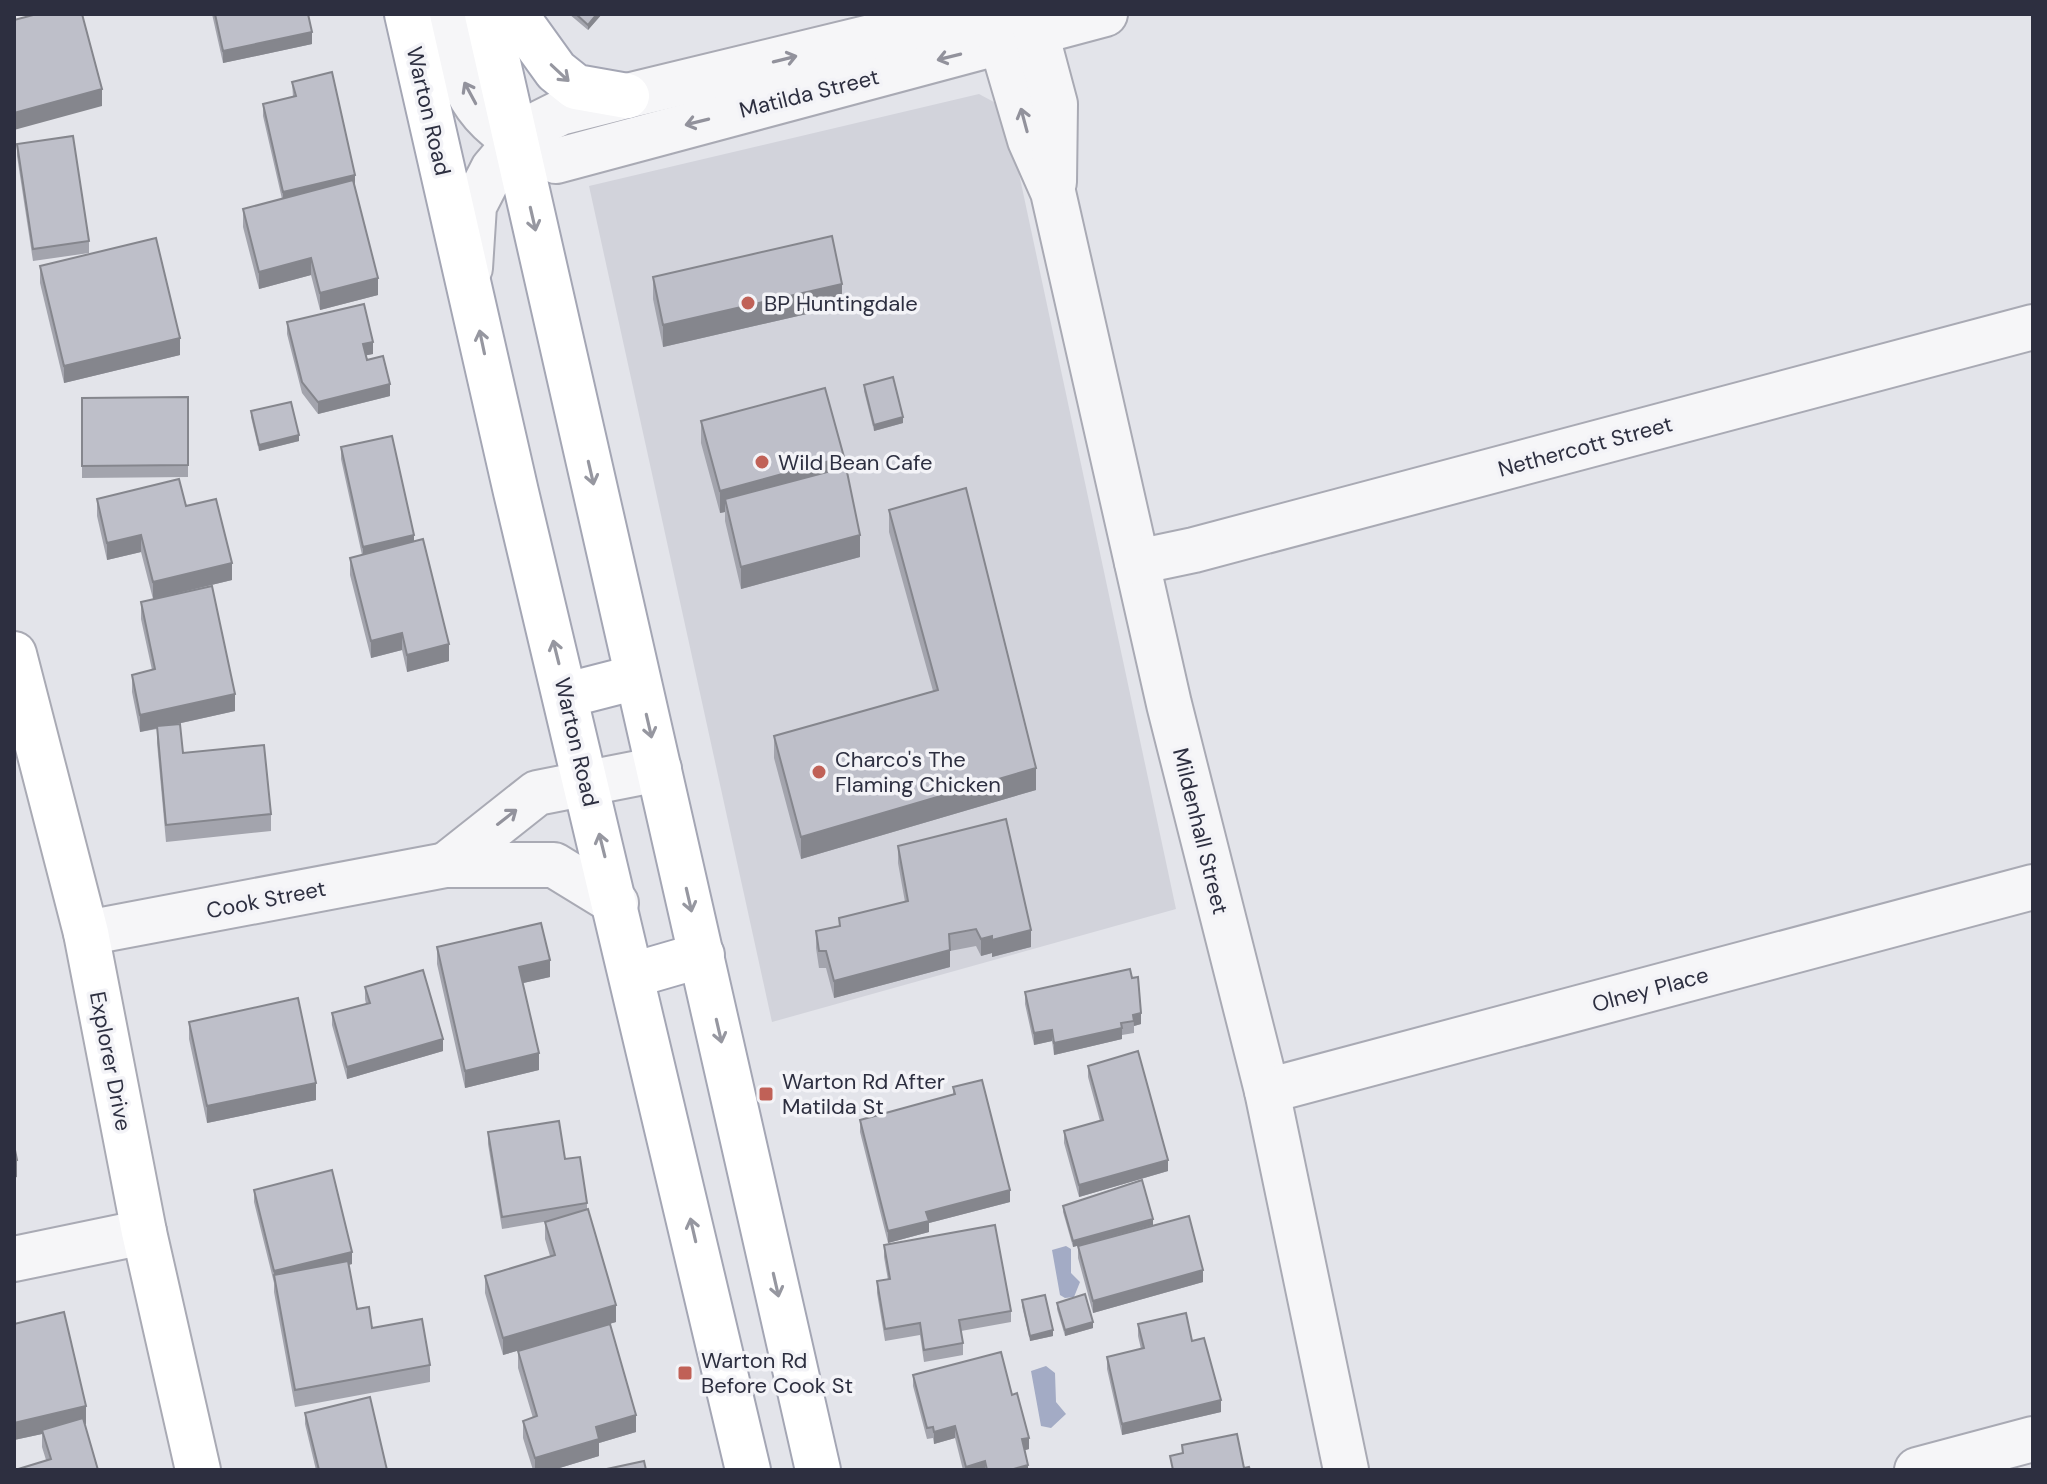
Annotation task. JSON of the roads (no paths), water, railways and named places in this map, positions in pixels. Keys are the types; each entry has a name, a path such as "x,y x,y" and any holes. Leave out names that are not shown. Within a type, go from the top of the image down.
{"main road":[{"name":"Warton Road","path":"407,14 512,477 567,695 748,1470"},
{"path":"487,14 818,1470"},
{"path":"515,14 556,71 576,87 627,96"},
{"name":"Explorer Drive","path":"14,654 22,715 86,933 144,1232 198,1470"},
{"path":"567,695 637,677"},
{"path":"633,975 702,955"}],"street":[{"name":"Matilda Street","path":"444,14 454,60 482,116 515,143 556,161 1016,26 1105,14"},
{"name":"Matilda Street","path":"470,285 474,206 493,169 515,143 542,122 560,113 966,14"},
{"name":"Mildenhall Street","path":"1016,26 1055,104 1053,192 1169,704 1267,1091 1346,1470"},
{"name":"Nethercott Street","path":"1137,562 1210,546 2033,327"},
{"name":"Cook Street","path":"446,865 537,793 659,769"},
{"name":"Cook Street","path":"86,933 446,865 554,865 616,903"},
{"name":"Olney Place","path":"1267,1091 2033,887"},
{"path":"14,1259 144,1232"},
{"path":"1917,1470 2033,1439"}],"water":[{"path":"1066,1246 1071,1249 1071,1273 1080,1282 1074,1297 1065,1298 1060,1295 1052,1250"},
{"path":"1046,1366 1055,1373 1056,1402 1066,1414 1051,1428 1041,1426 1031,1371"}],"place":[{"name":"BP Huntingdale","path":"748,303"},
{"name":"Wild Bean Cafe","path":"762,462"},
{"name":"Charco's The Flaming Chicken","path":"819,772"},
{"name":"Warton Rd After Matilda St","path":"766,1094"},
{"name":"Warton Rd Before Cook St","path":"685,1373"}]}
